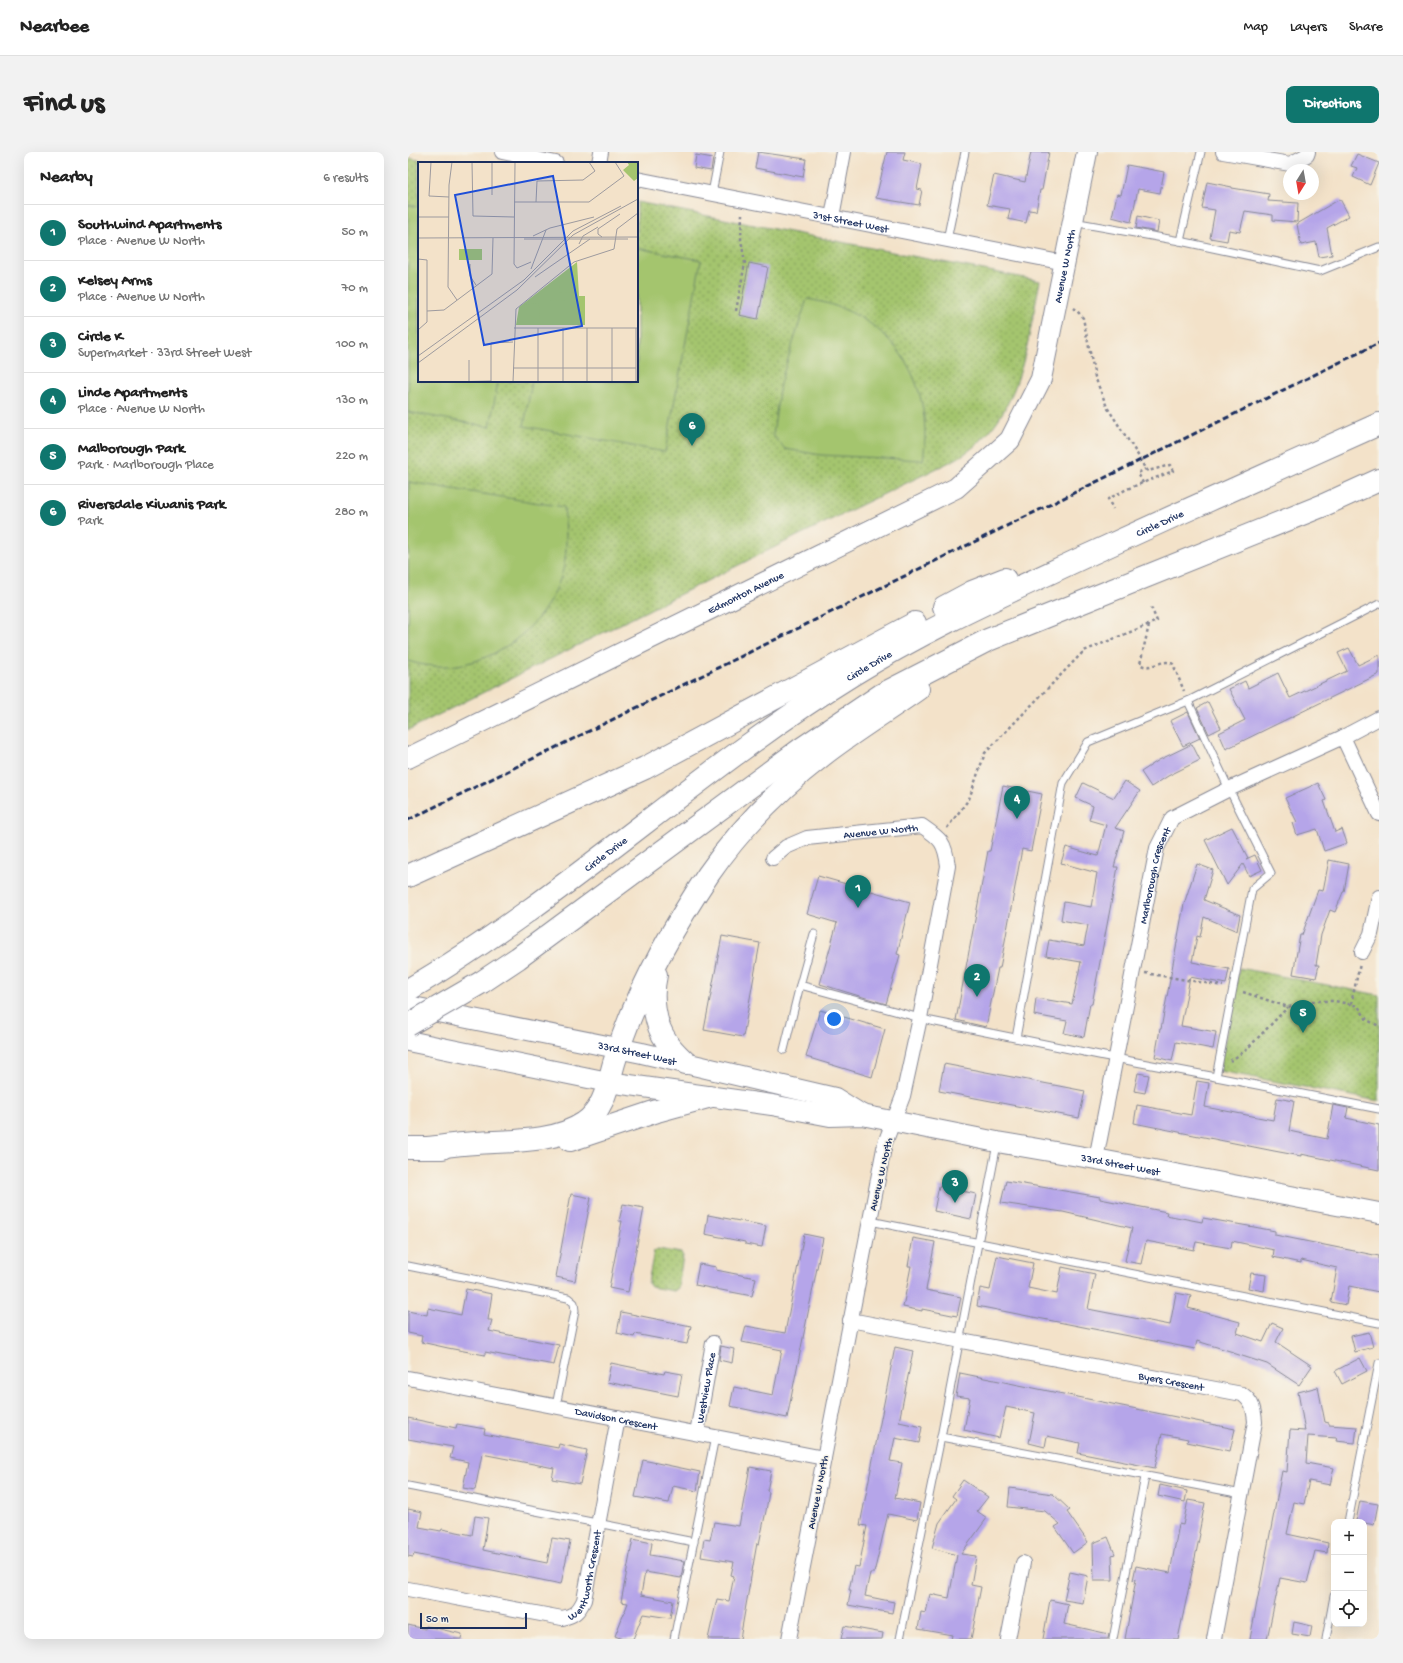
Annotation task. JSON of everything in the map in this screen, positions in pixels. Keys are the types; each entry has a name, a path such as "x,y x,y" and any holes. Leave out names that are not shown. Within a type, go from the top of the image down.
{"highway":[{"name":"Circle Drive","path":"408,990 504,928 779,724 853,675 959,615 1240,485 1379,424"},
{"path":"408,1025 482,982 518,958 800,749 881,695 988,640 1324,505 1379,480"},
{"path":"408,876 645,768 972,592 1240,485"},
{"path":"418,1148 464,1143 535,1139 573,1129 594,1116 601,1103 618,1048 642,994 666,945 720,858 752,820 823,755 988,640"},
{"path":"666,945 658,964 655,980 654,1005 656,1017 666,1040 686,1063"},
{"path":"418,1148 535,1146 558,1143 657,1111 708,1097"}],"main road":[{"name":"Avenue W North","path":"1041,379 1058,302 1087,152"},
{"name":"Edmonton Avenue","path":"408,758 956,488 1010,440 1041,379"},
{"name":"33rd Street West","path":"408,1006 618,1048 835,1098 862,1116"},
{"name":"33rd Street West","path":"408,1041 608,1082 772,1105 830,1116 862,1116 894,1121 997,1142 1096,1159 1379,1214"}],"street":[{"path":"502,152 551,162"},
{"path":"599,162 601,152"},
{"path":"832,217 844,152"},
{"path":"1223,152 1290,164 1308,152"},
{"name":"31st Street West","path":"638,179 1065,263"},
{"name":"Marlborough Crescent","path":"1096,1159 1157,848 1172,818 1229,789 1343,737 1379,718"},
{"path":"1343,737 1379,814"},
{"name":"Avenue W North","path":"773,858 786,847 807,838 922,826 939,838 946,852 947,872 920,1018 902,1100 885,1143 790,1639"},
{"path":"1362,952 1372,934 1379,897"},
{"name":"Byers Crescent","path":"850,1320 1242,1394 1250,1400 1254,1408 1255,1422 1214,1639"},
{"name":"Westview Place","path":"697,1433 714,1342"},
{"name":"Davidson Crescent","path":"408,1378 824,1458"},
{"name":"Wentworth Crescent","path":"408,1589 562,1618 576,1613 584,1600 618,1418"},
{"path":"1008,1639 1023,1563"}],"lane":[{"path":"712,193 720,152"},
{"path":"948,240 965,152"},
{"path":"1180,241 1201,152"},
{"path":"1073,222 1180,241 1320,271 1379,247"},
{"path":"1016,1038 1063,783 1088,742 1188,701 1379,604"},
{"path":"1188,701 1229,789 1271,873 1252,889 1217,1073"},
{"path":"784,1050 814,934"},
{"path":"800,985 920,1018 1116,1058 1217,1073 1379,1109"},
{"path":"900,1639 941,1437 997,1142"},
{"path":"870,1221 1379,1323"},
{"path":"408,1266 568,1298 574,1303 574,1311 556,1406"},
{"path":"1349,1519 1379,1364"},
{"path":"674,1639 715,1437"},
{"path":"941,1437 1145,1477 1242,1494"},
{"path":"1113,1639 1145,1477"},
{"path":"408,1486 599,1522 694,1542"},
{"path":"1326,1639 1331,1612"}],"path":[{"path":"736,311 745,263 741,240 741,222 744,199"},
{"path":"1058,302 1074,308 1083,318 1095,377 1107,407 1123,430 1145,469"},
{"path":"1113,509 1108,499 1173,471 1170,464 1148,471 1145,469 1138,473 1143,483"},
{"path":"939,838 968,799 988,749 1087,648 1157,622 1151,607"},
{"path":"1149,625 1140,664 1146,666 1166,662 1173,664 1188,701"},
{"path":"1148,974 1233,988 1288,1007"},
{"path":"1351,1005 1357,977"},
{"path":"1217,1073 1245,1051 1288,1007 1312,1001 1335,1001 1358,1006 1368,1020 1379,1026"}],"green space":[{"path":"408,158 430,162 418,162 418,382 638,382 638,202 1040,281 1024,357 1017,381 1007,404 995,425 978,443 956,459 781,544 408,730"},
{"path":"408,205 418,207 418,382 498,382 490,427 408,412"},
{"path":"638,248 701,260 665,452 524,426 532,382 638,382"},
{"path":"807,299 836,306 862,318 883,334 901,354 913,377 922,402 925,430 923,460 821,455 785,449 773,435 780,384"},
{"path":"409,482 564,507 566,554 559,582 548,603 534,622 517,638 498,651 477,660 455,665 431,666 408,661"},
{"path":"1239,968 1379,995 1379,1101 1219,1071"},
{"path":"658,1249 681,1253 683,1256 678,1288 674,1291 651,1287 648,1283 654,1251"}],"building":[{"path":"758,152 806,159 803,177 755,168"},
{"path":"887,152 905,152 903,160 922,164 917,189 922,190 919,205 876,198"},
{"path":"1031,152 1049,152 1042,190 1040,190 1036,211 1029,210 1026,223 1008,219 1010,209 987,205 994,175 1025,182"},
{"path":"1357,154 1379,163 1370,185 1353,177 1357,168 1351,166"},
{"path":"696,155 713,158 711,171 694,168"},
{"path":"1127,165 1164,172 1160,193 1138,189 1131,222 1112,217 1117,194 1121,195"},
{"path":"1207,182 1269,194 1268,201 1298,203 1297,222 1273,220 1273,215 1245,211 1240,232 1229,230 1227,241 1210,238 1215,210 1202,208"},
{"path":"1340,199 1349,216 1327,228 1332,255 1319,257 1316,242 1301,245 1297,224"},
{"path":"1138,216 1159,221 1157,232 1136,228"},
{"path":"749,263 768,267 758,319 739,315"},
{"path":"1349,648 1358,665 1379,655 1379,674 1226,749 1219,733 1245,720 1229,689 1245,681 1248,688 1278,673 1290,698 1347,671 1338,653"},
{"path":"1208,702 1221,728 1209,734 1197,708"},
{"path":"1188,712 1200,738 1183,746 1170,721"},
{"path":"1192,744 1200,760 1168,776 1151,787 1141,772 1159,760"},
{"path":"1125,781 1140,791 1115,828 1124,831 1114,867 1118,867 1092,1004 1090,1004 1084,1037 1064,1033 1067,1021 1034,1015 1036,998 1072,1004 1081,962 1046,956 1049,940 1084,946 1088,925 1061,920 1064,902 1091,907 1097,873 1061,863 1066,847 1098,856 1106,825 1089,820 1093,806 1076,798 1083,783 1114,798"},
{"path":"1318,783 1326,800 1324,801 1335,832 1342,829 1347,843 1324,851 1317,829 1297,835 1293,823 1297,822 1285,798"},
{"path":"1003,786 1042,794 1031,851 1022,849 1000,968 998,968 986,1027 956,1020 988,851 990,851"},
{"path":"1232,827 1248,858 1246,859 1255,855 1262,870 1249,876 1243,864 1227,885 1205,840"},
{"path":"1329,860 1349,864 1344,892 1335,912 1330,910 1321,935 1316,965 1319,965 1316,978 1293,974 1300,935 1302,935 1318,890 1323,891"},
{"path":"1197,864 1213,870 1204,900 1240,915 1237,931 1204,917 1200,937 1197,936 1192,962 1229,969 1226,984 1190,977 1181,1026 1216,1032 1213,1049 1176,1042 1172,1061 1155,1057 1184,904"},
{"path":"818,876 910,902 897,954 900,955 886,1004 820,984 837,923 807,914"},
{"path":"722,936 760,943 743,1037 704,1030"},
{"path":"820,1010 885,1029 872,1077 806,1057"},
{"path":"944,1064 1085,1091 1079,1118 939,1091"},
{"path":"1138,1073 1149,1075 1145,1093 1134,1091"},
{"path":"1197,1081 1209,1083 1205,1107 1273,1120 1277,1098 1294,1101 1289,1131 1327,1139 1333,1105 1348,1108 1346,1118 1379,1125 1379,1170 1134,1123 1137,1105 1191,1115"},
{"path":"1006,1181 1100,1197 1100,1199 1167,1212 1166,1215 1202,1222 1203,1218 1275,1231 1275,1235 1379,1256 1379,1292 1349,1286 1346,1305 1331,1302 1337,1268 1301,1260 1301,1263 1273,1257 1274,1250 1232,1241 1231,1248 1196,1242 1194,1250 1146,1241 1141,1264 1125,1261 1132,1228 1063,1212 1001,1203"},
{"path":"939,1186 976,1194 971,1219 934,1211"},
{"path":"571,1194 591,1198 575,1281 556,1277"},
{"path":"623,1204 644,1208 628,1292 609,1288 622,1221 619,1221"},
{"path":"708,1215 766,1226 762,1247 705,1234"},
{"path":"804,1234 823,1238 787,1418 730,1406 734,1387 773,1395 782,1350 742,1342 746,1326 785,1333"},
{"path":"913,1238 935,1242 926,1290 961,1297 957,1316 903,1307 911,1266 908,1266"},
{"path":"997,1256 1033,1263 1028,1288 1057,1294 1062,1267 1095,1274 1088,1309 1170,1325 1176,1293 1191,1296 1188,1308 1240,1322 1237,1333 1263,1342 1272,1323 1283,1328 1276,1342 1312,1366 1299,1385 1267,1364 1197,1341 1195,1349 977,1306 980,1288 990,1290"},
{"path":"699,1264 716,1267 716,1270 756,1278 752,1296 695,1285"},
{"path":"1251,1273 1266,1275 1264,1291 1248,1288"},
{"path":"466,1289 492,1294 488,1320 492,1320 489,1331 559,1345 554,1365 485,1352 485,1355 448,1348 421,1342 422,1336 408,1333 408,1311 427,1315 428,1308 461,1315"},
{"path":"621,1312 691,1326 687,1344 635,1334 634,1337 617,1333"},
{"path":"1369,1332 1373,1347 1355,1352 1351,1336"},
{"path":"721,1346 734,1349 732,1363 719,1360"},
{"path":"895,1347 913,1351 899,1422 922,1427 919,1443 895,1438 890,1461 902,1463 895,1498 920,1503 917,1520 888,1514 874,1573 870,1573 865,1596 894,1602 892,1613 848,1605 851,1590 849,1590 854,1566 859,1567 867,1526 860,1525"},
{"path":"1360,1358 1367,1371 1342,1384 1335,1371"},
{"path":"611,1363 664,1374 665,1371 682,1374 678,1396 607,1382"},
{"path":"960,1373 1235,1429 1230,1451 1187,1442 1188,1439 1162,1434 1155,1468 1078,1453 1080,1443 1047,1436 1045,1447 1029,1443 1035,1413 1006,1407 999,1438 964,1430 970,1398 956,1396"},
{"path":"1318,1387 1325,1422 1329,1423 1329,1425 1357,1427 1355,1443 1336,1441 1337,1438 1308,1436 1306,1463 1334,1468 1330,1485 1309,1481 1304,1504 1294,1502 1287,1534 1328,1543 1327,1553 1315,1551 1307,1583 1280,1578 1267,1639 1250,1639 1282,1471 1287,1472 1290,1430 1305,1431 1298,1392"},
{"path":"408,1418 456,1428 457,1424 485,1429 484,1434 558,1448 559,1444 587,1450 580,1484 552,1479 554,1468 482,1454 475,1490 463,1488 468,1462 450,1458 453,1447 408,1439"},
{"path":"643,1460 700,1472 697,1491 673,1486 669,1503 635,1497"},
{"path":"750,1467 771,1471 767,1491 769,1492 766,1511 759,1544 757,1543 740,1639 708,1639 717,1599 729,1601 734,1576 731,1575 734,1562 701,1557 704,1539 710,1540 714,1522 739,1526"},
{"path":"963,1480 988,1497 977,1511 987,1518 961,1554 976,1556 971,1585 981,1587 971,1639 951,1639 952,1635 918,1629 921,1612 926,1613 930,1594 949,1598 957,1555 932,1548 939,1523 956,1499 952,1496"},
{"path":"1160,1485 1187,1491 1185,1502 1158,1496"},
{"path":"1010,1488 1053,1494 1070,1510 1067,1512 1088,1542 1073,1553 1055,1527 1060,1524 1045,1511 1008,1507"},
{"path":"1188,1500 1205,1503 1178,1639 1125,1639 1136,1579 1133,1580 1136,1566 1170,1573 1179,1524 1183,1525"},
{"path":"1360,1501 1378,1504 1374,1525 1367,1523 1367,1519 1356,1519"},
{"path":"408,1509 422,1512 419,1527 441,1531 442,1529 472,1535 475,1516 488,1518 483,1550 547,1563 552,1538 570,1541 561,1584 414,1554 413,1557 408,1556"},
{"path":"1108,1537 1115,1554 1112,1555 1113,1580 1094,1580 1093,1543"},
{"path":"633,1539 652,1543 650,1555 684,1561 681,1578 645,1572 641,1595 673,1601 670,1618 643,1614 633,1639 622,1639 615,1636 628,1603 621,1602"},
{"path":"1070,1572 1088,1576 1083,1603 1064,1600"},
{"path":"1050,1600 1068,1604 1064,1624 1109,1634 1108,1639 1043,1639"},
{"path":"1294,1622 1312,1626 1310,1637 1292,1634"},
{"path":"408,1625 425,1629 426,1626 462,1634 461,1639 408,1639"},
{"path":"844,1626 883,1633 882,1639 841,1639"}],"railway":[{"path":"408,820 1379,343"}],"place":[{"name":"Riversdale Kiwanis Park","path":"692,446"},
{"name":"Linde Apartments","path":"1017,819"},
{"name":"Southwind Apartments","path":"858,908"},
{"name":"Kelsey Arms","path":"977,997"},
{"name":"Malborough Park","path":"1303,1033"},
{"name":"Circle K","path":"955,1203"}]}
